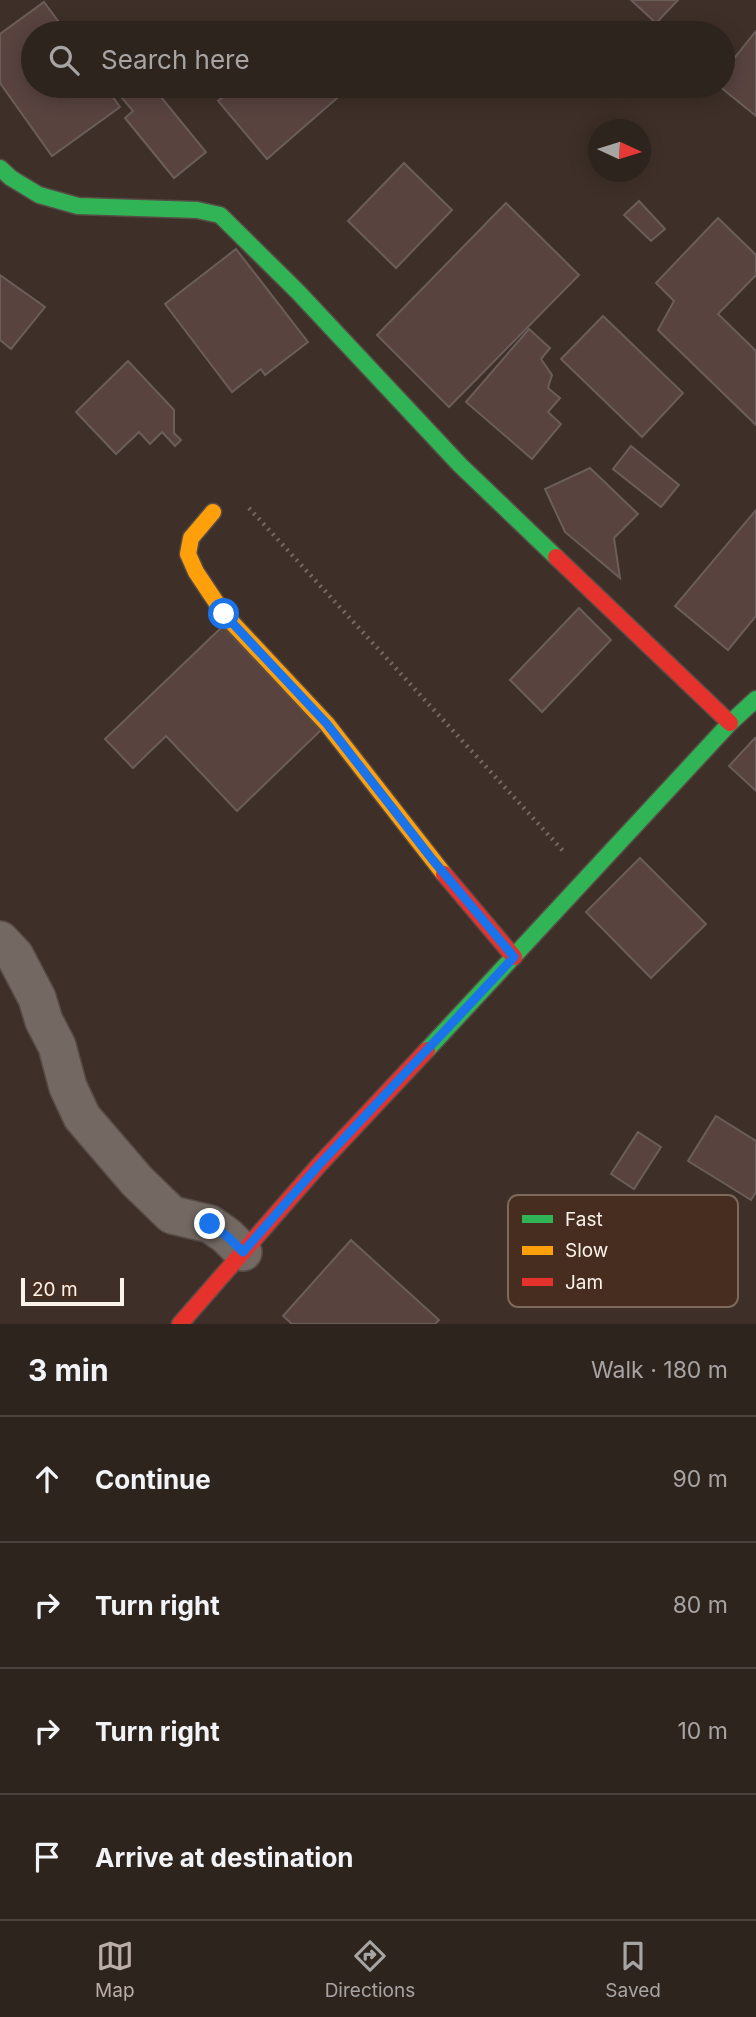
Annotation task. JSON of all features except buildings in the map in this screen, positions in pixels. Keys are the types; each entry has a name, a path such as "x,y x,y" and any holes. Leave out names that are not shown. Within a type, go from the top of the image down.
{"street":[{"path":"0,168 39,195 78,206 197,210 220,215 298,292 460,465 730,723"},
{"path":"213,512 191,538 188,554 196,572 224,614 327,724 432,859 514,957"},
{"path":"180,1324 319,1165 730,723 756,699"},
{"path":"0,940 15,956 37,998 44,1021 57,1046 68,1087 82,1117 137,1181 172,1215 210,1224 243,1252"}],"path":[{"path":"244,502 588,878"}],"traffic: fast":[{"path":"0,168 39,195 78,206 197,210 220,215 298,292 460,465 556,557"},
{"path":"427,1050 730,723 756,699"}],"traffic: slow":[{"path":"213,512 191,538 188,554 196,572 224,614 327,724 444,874"}],"traffic: jam":[{"path":"556,557 730,723"},
{"path":"444,874 514,957"},
{"path":"180,1324 319,1165 427,1050"}],"route":[{"path":"210,1224 243,1252 319,1165 514,957 432,859 327,724 224,614"}]}
